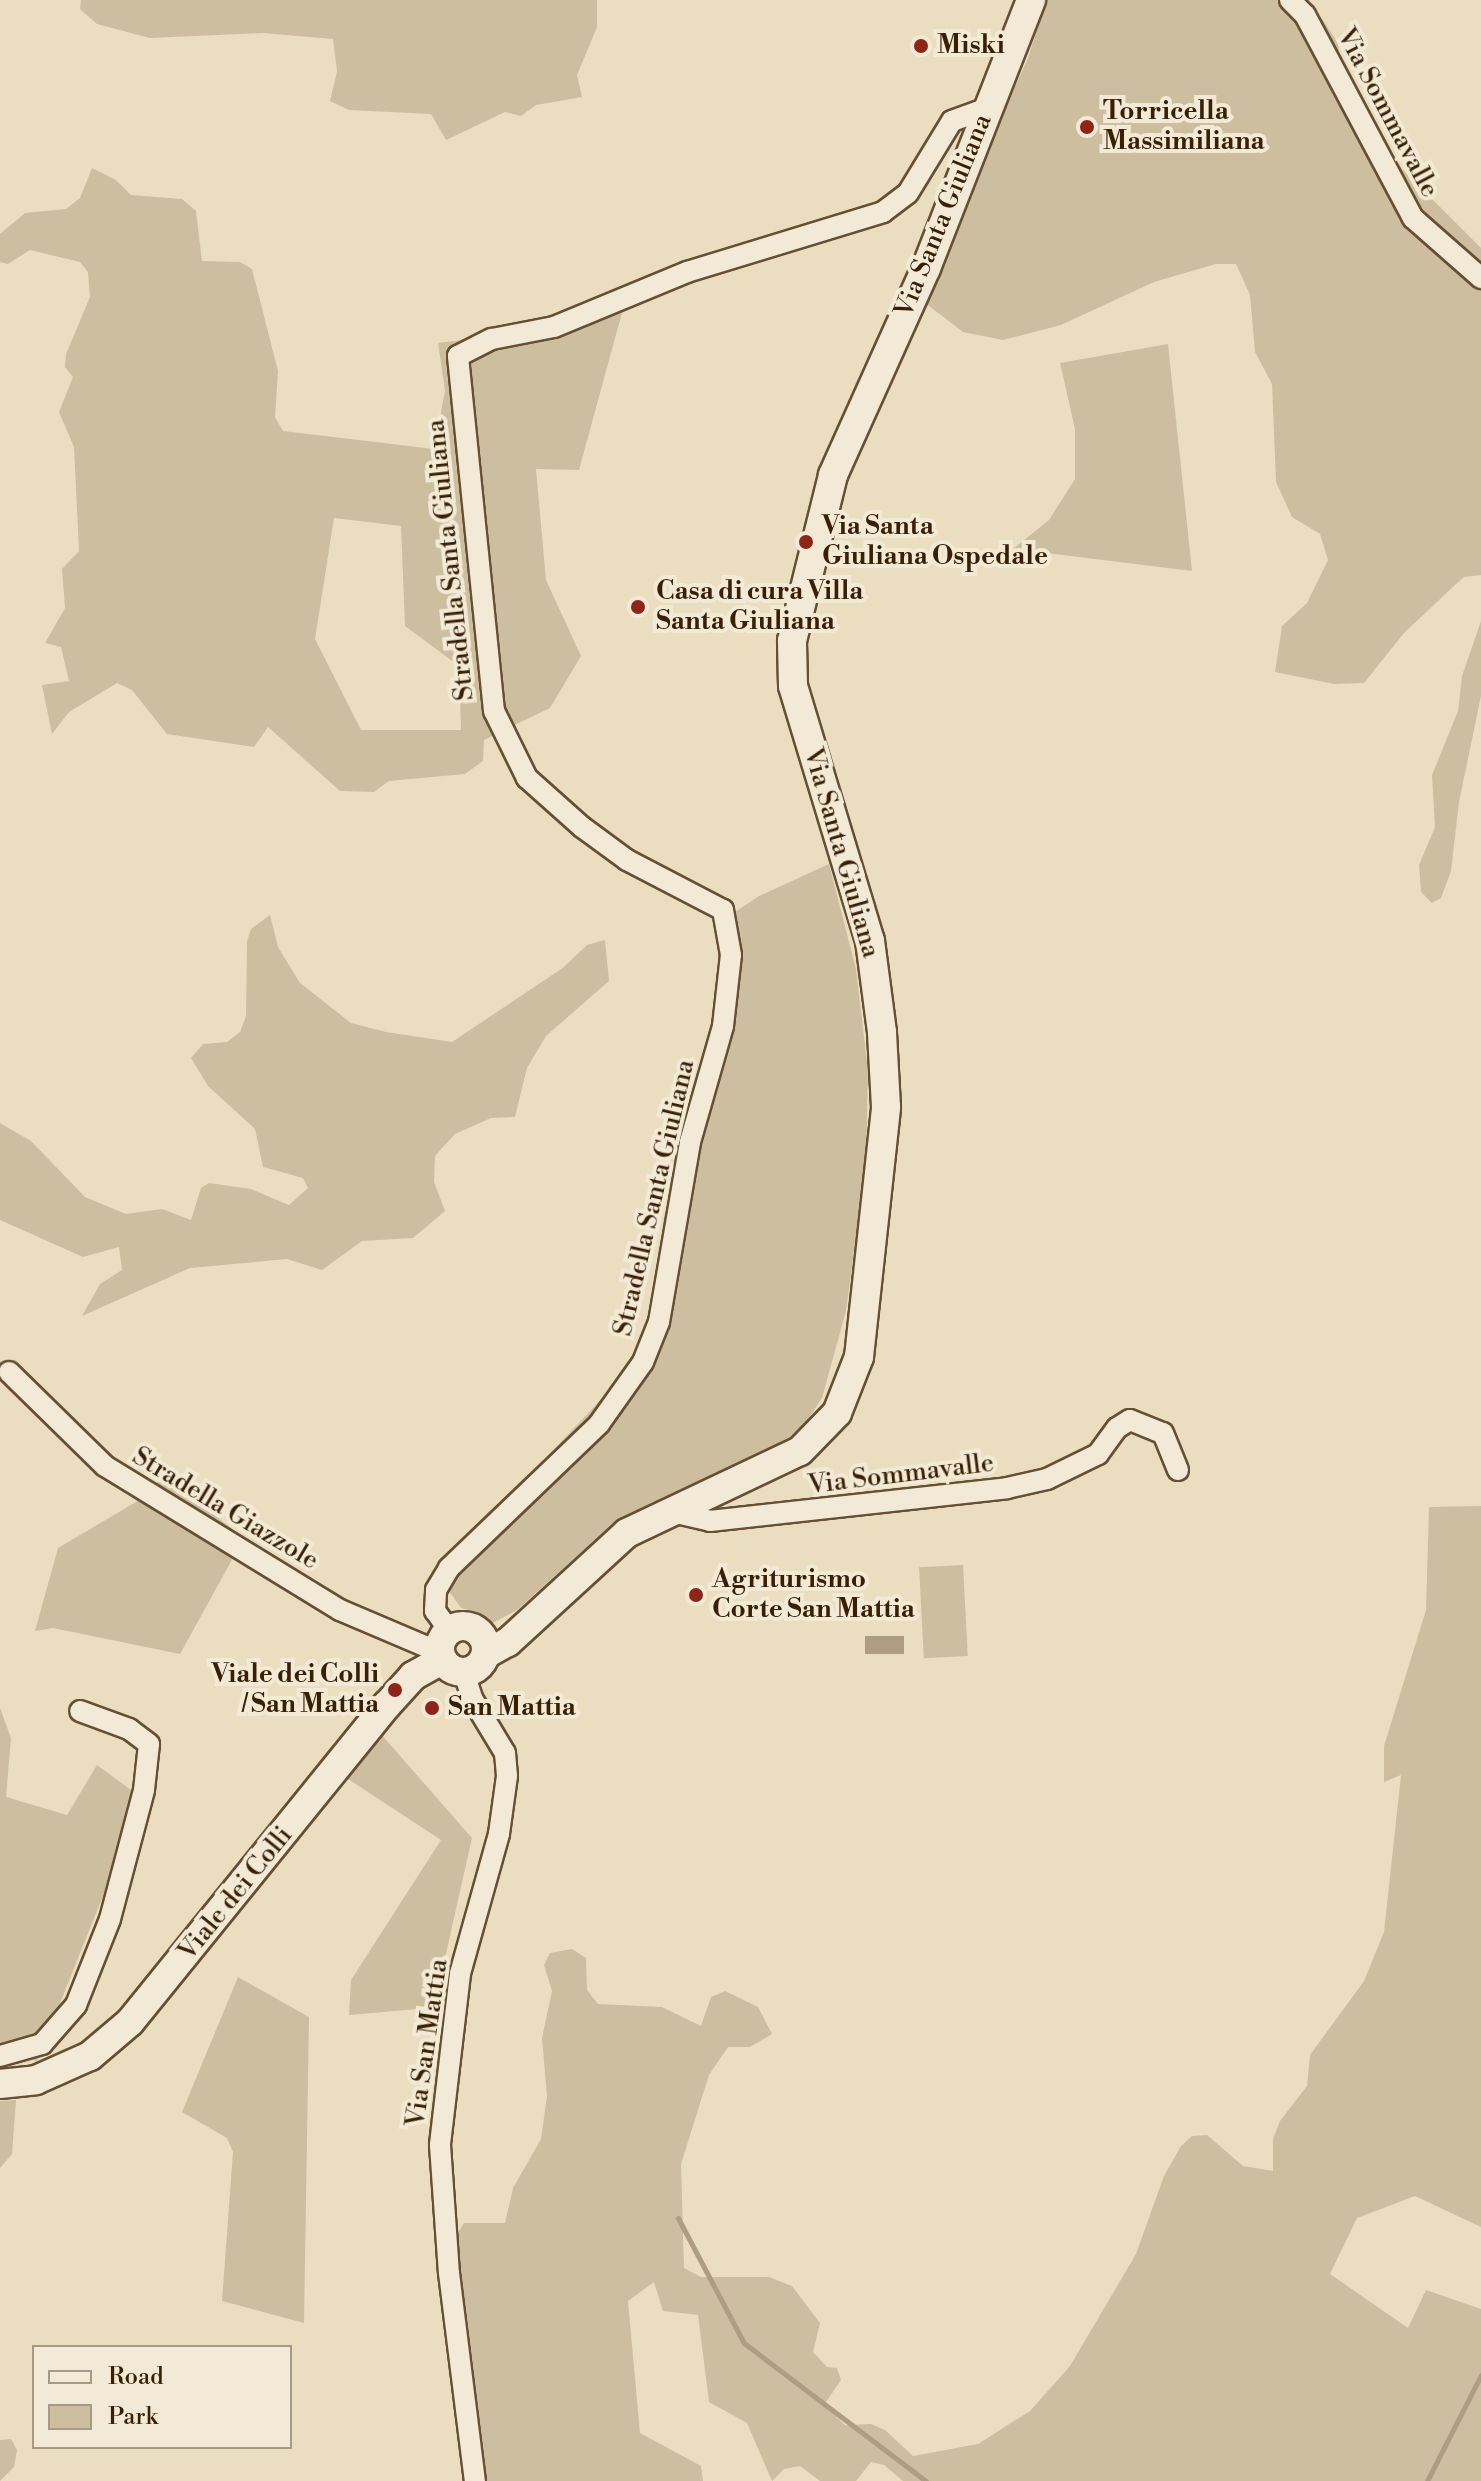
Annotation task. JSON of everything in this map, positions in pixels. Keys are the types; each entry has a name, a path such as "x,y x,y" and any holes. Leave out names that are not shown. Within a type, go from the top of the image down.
{"street":[{"name":"Via Santa Giuliana","path":"486,1654 508,1642 627,1533 800,1451 837,1413 859,1357 886,1107 882,1032 870,941 793,686 792,641 833,475 926,268 1031,0"},
{"name":"Via Sommavalle","path":"1290,0 1305,15 1413,218 1481,278"},
{"name":"Stradella Santa Giuliana","path":"449,1654 435,1611 436,1590 449,1568 472,1540 599,1424 643,1362 659,1322 690,1142 723,1026 731,955 723,910 627,860 582,827 527,778 499,723 465,458 458,356 492,339 554,327 687,272 883,212 908,193 952,121 988,108"},
{"name":"Stradella Giazzole","path":"9,1372 105,1466 340,1610 449,1654"},
{"name":"Via Sommavalle","path":"672,1512 710,1521 1007,1488 1047,1479 1098,1454 1117,1428 1130,1420 1150,1423 1172,1445 1178,1470"},
{"path":"449,1654 459,1626 478,1631 486,1654"},
{"name":"Viale dei Colli","path":"0,2084 36,2080 90,2056 130,2022 413,1676 449,1654 478,1668 486,1654"},
{"name":"Via San Mattia","path":"449,1654 505,1753 507,1776 499,1834 460,1974 440,2145 449,2273 475,2481"},
{"path":"0,2056 42,2044 76,2005 110,1919 144,1790 149,1744 129,1729 80,1711"}],"green space":[{"path":"81,0 597,0 597,27 577,75 582,97 536,105 521,116 505,112 446,140 431,114 349,110 330,101 337,71 333,39 263,33 150,38 97,24 80,9"},
{"path":"1046,0 1301,0 1323,20 1338,43 1342,80 1402,169 1481,248 1481,575 1464,577 1455,585 1404,633 1364,683 1334,684 1275,672 1282,626 1307,603 1328,560 1320,534 1292,517 1276,482 1272,384 1255,352 1250,295 1236,264 1216,264 1154,282 1061,325 1003,340 963,332 920,299 1028,58"},
{"path":"92,168 116,180 131,195 182,199 196,211 202,261 240,262 252,269 278,371 275,417 283,431 434,449 445,391 438,343 539,331 629,287 579,470 536,469 546,580 581,656 550,708 484,740 483,761 465,774 389,781 374,792 340,791 268,727 254,747 167,734 132,690 117,683 69,712 52,734 42,685 69,681 61,647 45,643 65,608 62,569 79,551 74,447 59,412 73,377 65,367 66,354 90,297 88,272 80,262 30,250 8,264 0,262 0,234 25,213 66,209 80,198","holes":["334,518 401,526 405,626 459,666 461,730 361,730 315,639"]},
{"path":"1168,344 1192,571 1013,549 1049,520 1075,479 1075,429 1060,363"},
{"path":"1481,621 1481,696 1459,802 1451,871 1441,898 1432,903 1421,892 1419,865 1435,827 1432,775 1458,711 1462,676"},
{"path":"829,864 856,969 868,1071 866,1161 846,1311 822,1398 802,1428 766,1454 641,1508 601,1534 517,1610 493,1623 481,1613 461,1608 437,1574 637,1361 649,1327 664,1217 695,1107 718,996 723,920 759,896"},
{"path":"270,915 278,947 300,983 351,1023 386,1032 452,1042 564,967 587,945 605,940 609,981 546,1036 527,1068 515,1117 491,1118 455,1134 435,1156 434,1182 445,1211 413,1238 362,1241 322,1270 287,1259 190,1268 82,1316 100,1284 122,1270 119,1247 83,1257 0,1220 0,1123 31,1141 85,1197 126,1214 162,1209 191,1220 201,1188 209,1183 251,1189 289,1205 308,1188 303,1178 263,1167 255,1129 208,1086 191,1058 203,1044 227,1042 240,1032 246,1016 247,941 251,929"},
{"path":"164,1476 244,1538 180,1654 53,1628 35,1631 58,1548 136,1502"},
{"path":"1481,1506 1481,2227 1415,2196 1357,2218 1330,2274 1408,2328 1426,2290 1481,2309 1481,2481 903,2481 884,2465 871,2462 856,2481 820,2481 800,2466 784,2469 772,2481 747,2423 709,2402 698,2315 663,2311 654,2282 628,2301 640,2433 701,2466 703,2481 483,2481 443,2256 464,2223 505,2223 513,2188 541,2139 547,2096 542,2038 552,1991 544,1965 550,1953 572,1949 586,1958 587,1990 598,2004 662,2007 701,2026 711,1997 725,1991 758,2007 772,2034 750,2047 728,2047 709,2075 681,2164 684,2268 701,2277 769,2277 792,2286 820,2323 813,2352 827,2367 837,2368 841,2380 824,2405 845,2425 871,2424 885,2430 913,2456 978,2444 1030,2411 1070,2366 1136,2254 1164,2176 1181,2146 1192,2136 1207,2135 1243,2166 1273,2171 1273,2139 1280,2121 1307,2086 1310,2055 1364,1981 1384,1932 1401,1775 1384,1782 1384,1746 1426,1610 1429,1507"},
{"path":"963,1565 968,1656 924,1658 919,1567"},
{"path":"0,1708 11,1738 6,1797 67,1815 97,1765 142,1798 37,2061 0,2051"},
{"path":"381,1734 472,1838 439,1985 440,2007 349,2015 351,1980 441,1840 345,1777"},
{"path":"238,1977 309,2017 304,2323 222,2301 233,2152 227,2138 182,2112"},
{"path":"16,2100 12,2154 0,2168 0,2101"},
{"path":"11,2439 17,2450 14,2467 0,2481 0,2440"}],"shaded area":[{"path":"865,1636 904,1636 904,1654 865,1654"}],"waterway":[{"path":"678,2218 744,2343 926,2481"},
{"path":"1427,2481 1481,2375"}],"place":[{"name":"Miski","path":"921,46"},
{"name":"Torricella Massimiliana","path":"1087,127"},
{"name":"Via Santa Giuliana Ospedale","path":"806,542"},
{"name":"Casa di cura Villa Santa Giuliana","path":"638,607"},
{"name":"Agriturismo Corte San Mattia","path":"696,1595"},
{"name":"Viale dei Colli / San Mattia","path":"395,1690"},
{"name":"San Mattia","path":"432,1708"}]}
